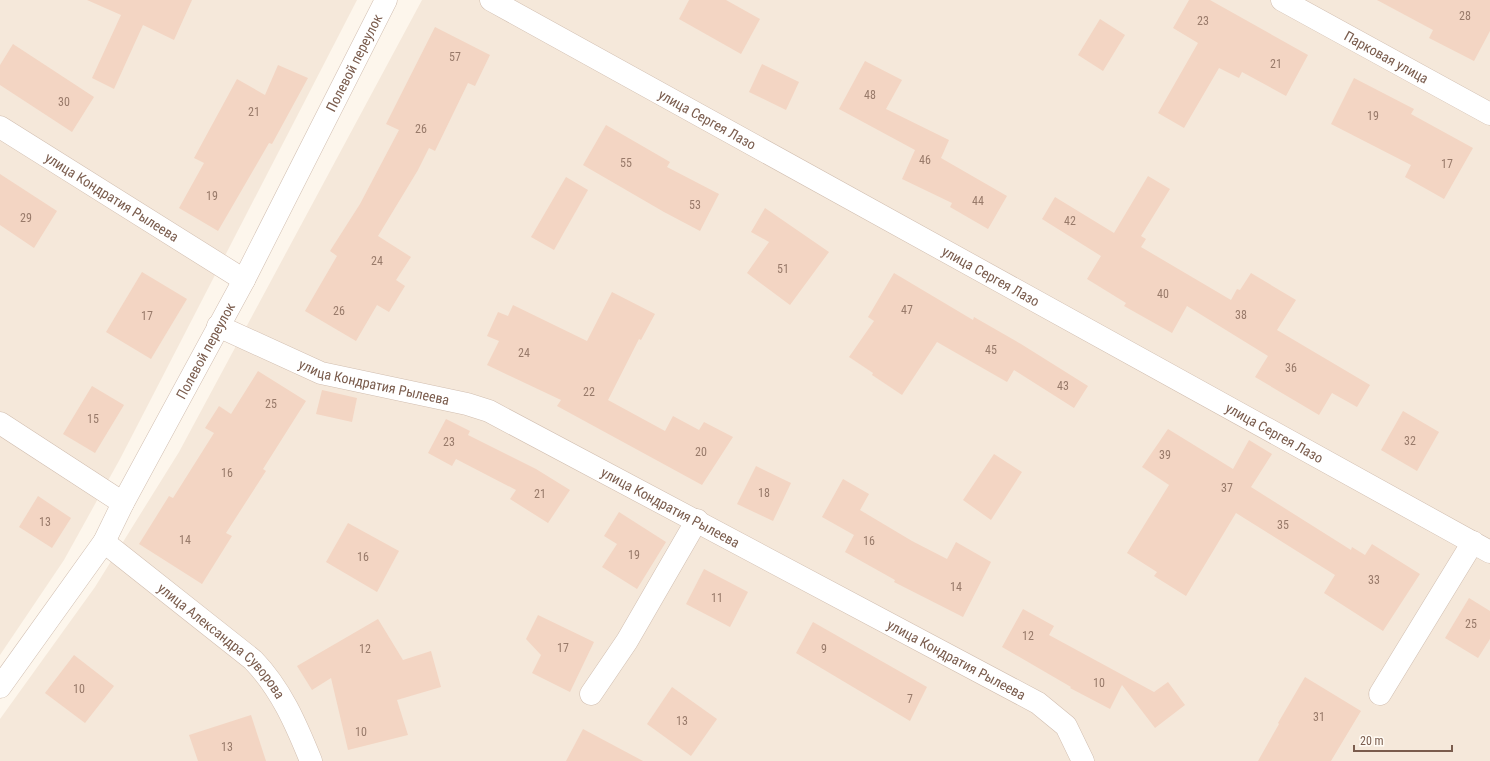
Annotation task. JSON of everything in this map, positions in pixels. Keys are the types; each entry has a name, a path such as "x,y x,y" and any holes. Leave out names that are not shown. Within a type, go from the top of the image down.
{"street":[{"name":"Полевой переулок","path":"0,687 104,542 123,503 244,280 386,0"},
{"name":"улица Сергея Лазо","path":"491,0 1481,547"},
{"name":"Парковая улица","path":"1282,0 1490,114"},
{"name":"улица Кондратия Рылеева","path":"0,127 244,280"},
{"name":"улица Кондратия Рылеева","path":"218,326 321,373 467,404 489,412 697,520 1038,703 1066,726 1083,761"},
{"path":"0,423 123,503"},
{"path":"591,694 627,641 697,520"},
{"name":"улица Александра Суворова","path":"104,542 253,660 267,674 283,698 311,761"},
{"path":"1380,694 1481,547"}],"shaded area":[{"path":"0,0 357,0 120,459 64,560 0,655"},
{"path":"422,0 1490,0 1490,761 0,761 0,719 95,587 179,452"}],"building":[{"path":"87,0 192,0 174,40 143,25 114,89 92,78 121,15"},
{"path":"689,0 726,0 760,19 741,54 679,19"},
{"path":"1189,0 1210,0 1308,55 1286,96 1242,72 1239,78 1219,68 1184,128 1158,113 1198,43 1173,28"},
{"path":"1377,0 1490,0 1490,31 1474,61 1429,38 1433,30"},
{"path":"1100,19 1125,35 1103,71 1078,55"},
{"path":"435,27 490,55 475,86 468,83 435,151 429,148 418,170 378,236 411,257 396,280 405,286 389,312 377,305 356,341 305,311 337,256 330,251 360,204 399,130 386,124"},
{"path":"13,44 94,97 72,132 0,85 0,65"},
{"path":"865,61 902,80 886,109 949,140 941,158 1007,196 988,229 950,207 952,203 902,179 915,150 839,109"},
{"path":"762,64 799,82 786,110 749,92"},
{"path":"278,65 308,78 272,144 269,143 218,231 179,208 204,163 194,158 237,79 265,95"},
{"path":"1354,78 1414,109 1411,114 1473,148 1444,199 1405,177 1411,165 1331,124"},
{"path":"606,125 670,162 667,167 719,194 700,231 583,165"},
{"path":"0,174 57,211 34,248 0,225"},
{"path":"1148,176 1170,189 1141,236 1146,239 1141,247 1231,300 1237,289 1240,290 1251,273 1296,300 1277,330 1370,385 1357,407 1332,393 1319,415 1255,377 1268,356 1187,306 1172,333 1124,306 1126,303 1087,279 1101,256 1042,219 1055,197 1114,233"},
{"path":"566,177 588,190 554,250 531,237"},
{"path":"765,208 829,252 790,305 747,273 769,242 751,232"},
{"path":"142,272 187,299 151,359 106,332"},
{"path":"894,273 973,320 974,317 1021,344 1088,386 1074,408 1014,370 1007,382 937,342 902,395 872,375 873,373 849,357 874,321 868,317"},
{"path":"612,292 655,314 641,340 639,339 608,400 665,431 673,416 699,430 704,422 733,437 702,485 557,406 561,400 487,365 499,341 487,336 498,312 508,316 513,305 587,341"},
{"path":"258,371 306,401 263,469 266,471 226,533 232,536 202,584 139,544 169,496 173,498 214,433 205,428 219,406 231,414"},
{"path":"92,386 124,405 95,453 63,434"},
{"path":"322,390 357,398 352,422 316,414"},
{"path":"1403,411 1439,432 1417,471 1381,450"},
{"path":"446,419 470,431 468,435 536,469 570,490 548,523 510,499 516,490 456,459 452,466 428,453"},
{"path":"1168,429 1233,469 1249,440 1272,454 1251,487 1351,550 1352,547 1365,555 1372,544 1420,574 1383,631 1324,593 1335,575 1236,513 1186,596 1154,576 1157,572 1127,553 1169,485 1142,467"},
{"path":"994,454 1022,472 991,520 963,500"},
{"path":"756,466 791,483 773,521 737,504"},
{"path":"843,479 869,494 860,510 912,541 947,559 956,542 991,562 963,617 894,582 895,580 845,552 854,535 822,517"},
{"path":"38,496 71,518 52,548 19,527"},
{"path":"619,512 666,542 637,589 602,567 617,544 604,536"},
{"path":"348,523 399,551 377,592 326,562"},
{"path":"704,569 748,592 730,627 686,604"},
{"path":"1469,598 1490,611 1490,639 1478,658 1445,638"},
{"path":"1023,609 1054,626 1049,635 1154,692 1168,682 1185,705 1155,728 1122,685 1110,709 1070,688 1071,687 1002,647"},
{"path":"538,615 594,642 570,692 532,673 541,655 526,639"},
{"path":"378,619 403,660 431,651 441,687 397,700 408,735 348,750 331,678 312,690 297,666"},
{"path":"813,622 927,687 910,721 796,653"},
{"path":"74,655 114,686 85,723 45,693"},
{"path":"1305,677 1361,711 1331,761 1258,761 1279,724 1278,723"},
{"path":"672,687 717,719 691,756 647,724"},
{"path":"251,715 266,761 198,761 189,735"},
{"path":"583,729 643,761 566,761"}]}
